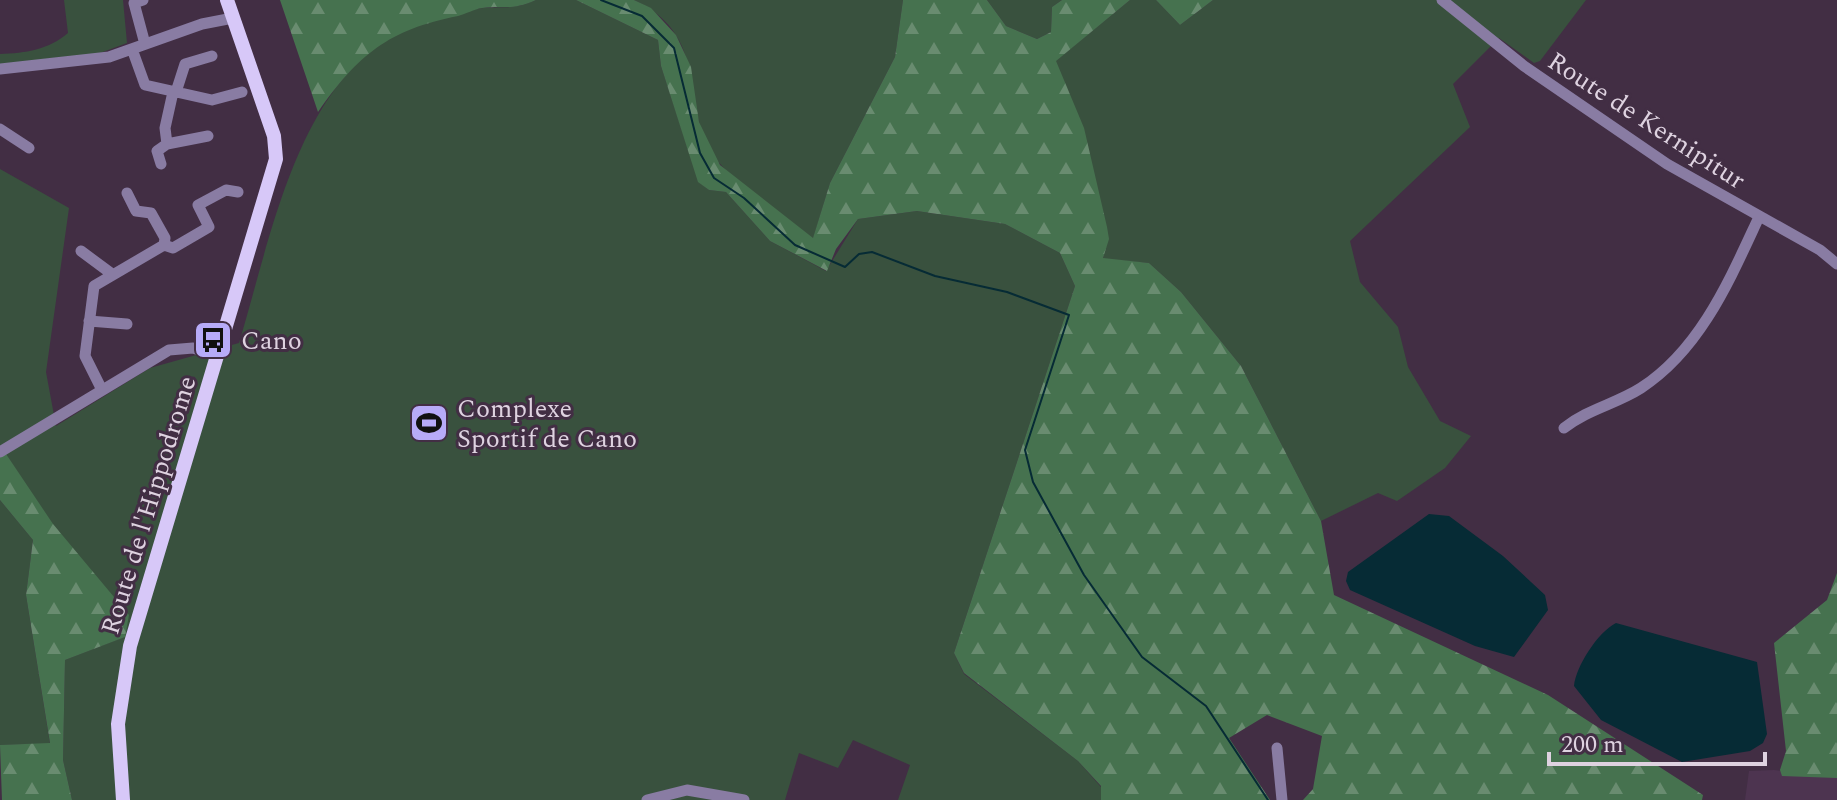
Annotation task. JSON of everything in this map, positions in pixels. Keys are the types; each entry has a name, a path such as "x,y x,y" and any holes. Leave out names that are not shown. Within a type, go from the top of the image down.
{"main road":[{"name":"Route de l'Hippodrome","path":"123,800 118,724 130,646 218,356 276,150 227,0"}],"street":[{"path":"143,0 134,3 145,44"},
{"name":"Route de Kernipitur","path":"1442,0 1482,35 1667,164 1820,250 1837,264"},
{"path":"0,69 85,62 233,18"},
{"path":"132,49 145,85 212,100 242,92"},
{"path":"167,144 165,128 185,64 212,56"},
{"path":"0,129 29,148"},
{"path":"161,164 157,151 167,144 208,136"},
{"path":"102,390 86,361 94,286 164,245 173,248 209,227 198,205 226,190 238,192"},
{"path":"127,193 136,211 151,213 165,238 164,245"},
{"path":"1564,428 1579,416 1639,390 1667,368 1712,312 1759,217"},
{"path":"81,251 112,274"},
{"path":"89,321 127,324"},
{"path":"0,452 169,350 193,348 218,356"},
{"path":"1277,748 1282,800"},
{"path":"647,800 672,791 687,790 744,800"}],"shaded area":[{"path":"1774,770 1837,777 1837,800 1745,800 1749,771"}],"green space":[{"path":"64,0 123,0 127,43 92,56 0,64 0,54 36,50 68,33"},
{"path":"280,0 536,0 514,7 479,9 394,37 347,74 318,112"},
{"path":"536,0 576,0 658,40 661,66 699,182 709,190 726,192 770,241 826,271 858,219 917,211 1005,224 1060,253 1075,286 954,653 964,674 1078,761 1101,787 1101,800 898,800 910,765 853,740 838,768 799,753 785,800 72,800 63,760 65,660 124,637 0,445 0,169 69,208 46,372 56,426 150,368 239,343 276,213 293,168 312,126 336,87 365,56 401,32 430,21 474,9 516,6"},
{"path":"576,0 634,0 651,8 676,35 691,67 699,122 720,165 813,238 830,183 895,57 903,0 987,0 1006,26 1037,39 1051,32 1052,7 1062,0 1130,0 1056,61 1084,128 1109,239 1103,258 1149,263 1181,292 1241,366 1321,521 1334,595 1548,695 1703,795 1702,800 1303,800 1313,789 1322,736 1267,715 1229,738 1270,800 1101,800 1101,786 1078,761 964,673 954,653 1075,286 1060,253 1005,224 917,211 858,219 836,249 827,271 770,241 726,192 709,190 698,182 661,66 658,40"},
{"path":"634,0 903,0 895,57 830,183 813,239 754,195 722,166 708,146 700,124 686,56 676,35 660,16"},
{"path":"987,0 1062,0 1052,7 1051,32 1037,39 1006,26"},
{"path":"1130,0 1156,0 1180,25 1213,0 1586,0 1540,61 1534,63 1499,38 1453,84 1470,127 1350,241 1360,282 1398,327 1408,367 1440,421 1471,436 1445,468 1397,501 1378,493 1321,521 1241,366 1181,292 1149,263 1103,259 1104,251 1055,61"},
{"path":"1156,0 1213,0 1180,25"},
{"path":"0,445 53,524 129,615 125,637 65,660 63,760 72,800 2,800 0,745 50,743 26,595 33,540 0,500"},
{"path":"0,500 33,540 26,595 50,744 0,745"},
{"path":"1837,573 1837,778 1782,776 1780,770 1786,751 1774,643 1827,600"}],"water":[{"path":"1429,514 1449,516 1503,556 1545,595 1548,610 1514,657 1475,646 1350,590 1346,581 1348,572"},
{"path":"1616,623 1757,662 1767,734 1763,743 1750,751 1682,762 1601,720 1574,686 1589,650"}],"waterway":[{"path":"601,0 642,16 674,48 700,153 714,178 744,198 795,245 845,267 859,254 872,252 935,276 1007,292 1069,315 1025,450 1033,482 1084,575 1142,657 1206,706 1268,800"}],"place":[{"name":"Cano","path":"213,340"},
{"name":"Complexe Sportif de Cano","path":"429,423"}]}
